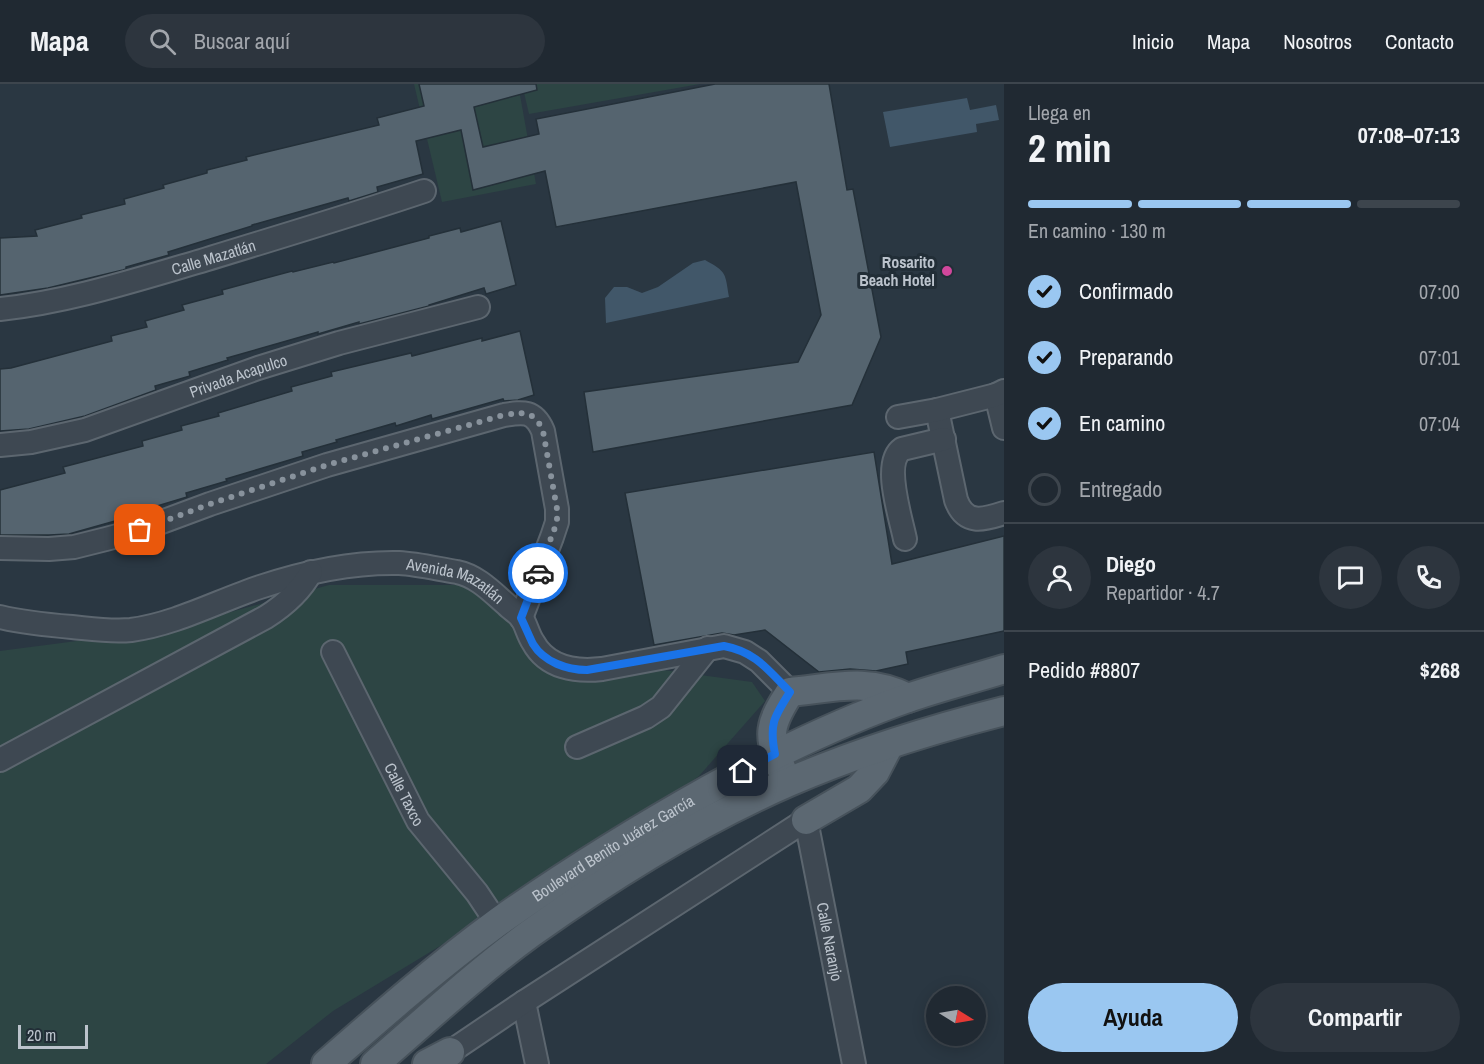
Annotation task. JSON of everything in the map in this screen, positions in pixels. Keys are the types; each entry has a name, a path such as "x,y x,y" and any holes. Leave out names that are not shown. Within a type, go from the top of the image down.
{"main road":[{"name":"Boulevard Benito Juárez García","path":"326,1064 397,1002 497,923 593,857 775,754 908,698 1004,669"},
{"path":"788,782 775,754 771,737 778,712 790,692 856,685 885,688 908,698"},
{"name":"Boulevard Benito Juárez García","path":"375,1064 531,933 609,879 691,831 788,782 889,745 1004,711"},
{"path":"806,820 859,789 875,772 889,745"}],"street":[{"name":"Calle Mazatlán","path":"0,309 47,302 139,279 344,218 424,191"},
{"name":"Privada Acapulco","path":"0,445 31,442 85,430 258,368 339,343 478,307"},
{"path":"898,417 937,410 1000,393 1004,429"},
{"path":"937,410 959,508 975,519 1004,513"},
{"path":"0,549 74,547 106,539 140,530 327,465 504,415 522,413 535,417 543,431 557,509 557,522 521,618"},
{"path":"905,539 892,480 895,457 902,449 944,439"},
{"name":"Avenida Mazatlán","path":"0,617 111,631 130,630 170,622 261,586 311,572 349,565 399,563 458,572 476,579 521,618 539,651 555,663 576,670 602,669 724,646 745,652 759,661 790,692"},
{"path":"0,760 266,617 296,594 311,572"},
{"path":"577,747 646,717 660,707 708,648"},
{"name":"Calle Taxco","path":"333,652 418,821 477,893 497,923"},
{"path":"438,1058 806,820"},
{"name":"Calle Naranjo","path":"806,820 854,1064"},
{"path":"524,1002 537,1064"}],"green space":[{"path":"414,84 518,84 536,184 442,202"},
{"path":"522,84 700,84 529,114"},
{"path":"329,585 462,585 520,605 538,653 752,682 765,701 699,776 611,842 333,1011 266,1064 0,1064 0,651 169,629"}],"water":[{"path":"967,98 970,110 996,105 999,120 976,124 977,132 890,147 883,112"},
{"path":"705,260 724,274 729,297 606,323 605,298 614,287 627,287 642,293 658,287 693,263"}],"building":[{"path":"419,84 536,84 537,90 474,107 483,147 539,134 536,119 715,84 829,84 847,190 853,189 881,337 852,405 593,452 584,392 798,362 821,315 796,182 556,227 545,171 473,190 461,130 416,141 423,174 377,187 378,192 252,225 168,252 169,255 126,267 123,270 48,288 0,295 0,238 37,236 35,230 125,204 124,199 207,173 207,170 247,160 246,157 379,125 377,118 424,106"},
{"path":"501,221 516,285 486,294 484,288 429,306 318,334 318,332 227,358 228,360 189,372 190,376 155,386 156,390 85,416 29,429 0,431 0,369 112,341 111,336 147,327 145,321 184,310 182,305 223,294 222,290 292,271 334,263 460,228 461,232"},
{"path":"520,331 534,395 518,400 504,401 503,399 432,419 431,415 396,426 395,423 336,440 337,442 302,452 303,456 186,493 187,497 147,509 147,512 69,534 0,535 0,490 65,473 63,467 143,446 142,441 182,430 181,426 219,416 218,413 292,391 291,387 332,376 331,372"},
{"path":"874,452 892,564 1004,536 1004,631 906,652 908,664 876,671 850,669 819,672 765,630 734,635 722,633 654,645 625,493"}],"way so far":[{"path":"140,530 327,465 504,415 522,413 535,417 543,431 557,509 557,522 538,573"}],"place":[{"name":"Rosarito Beach Hotel","path":"947,271"}],"route":[{"path":"538,573 521,618 534,645 546,658 555,663 576,670 602,669 724,646 745,652 759,661 790,692 778,712 772,729 771,737 775,754 743,771"}]}
